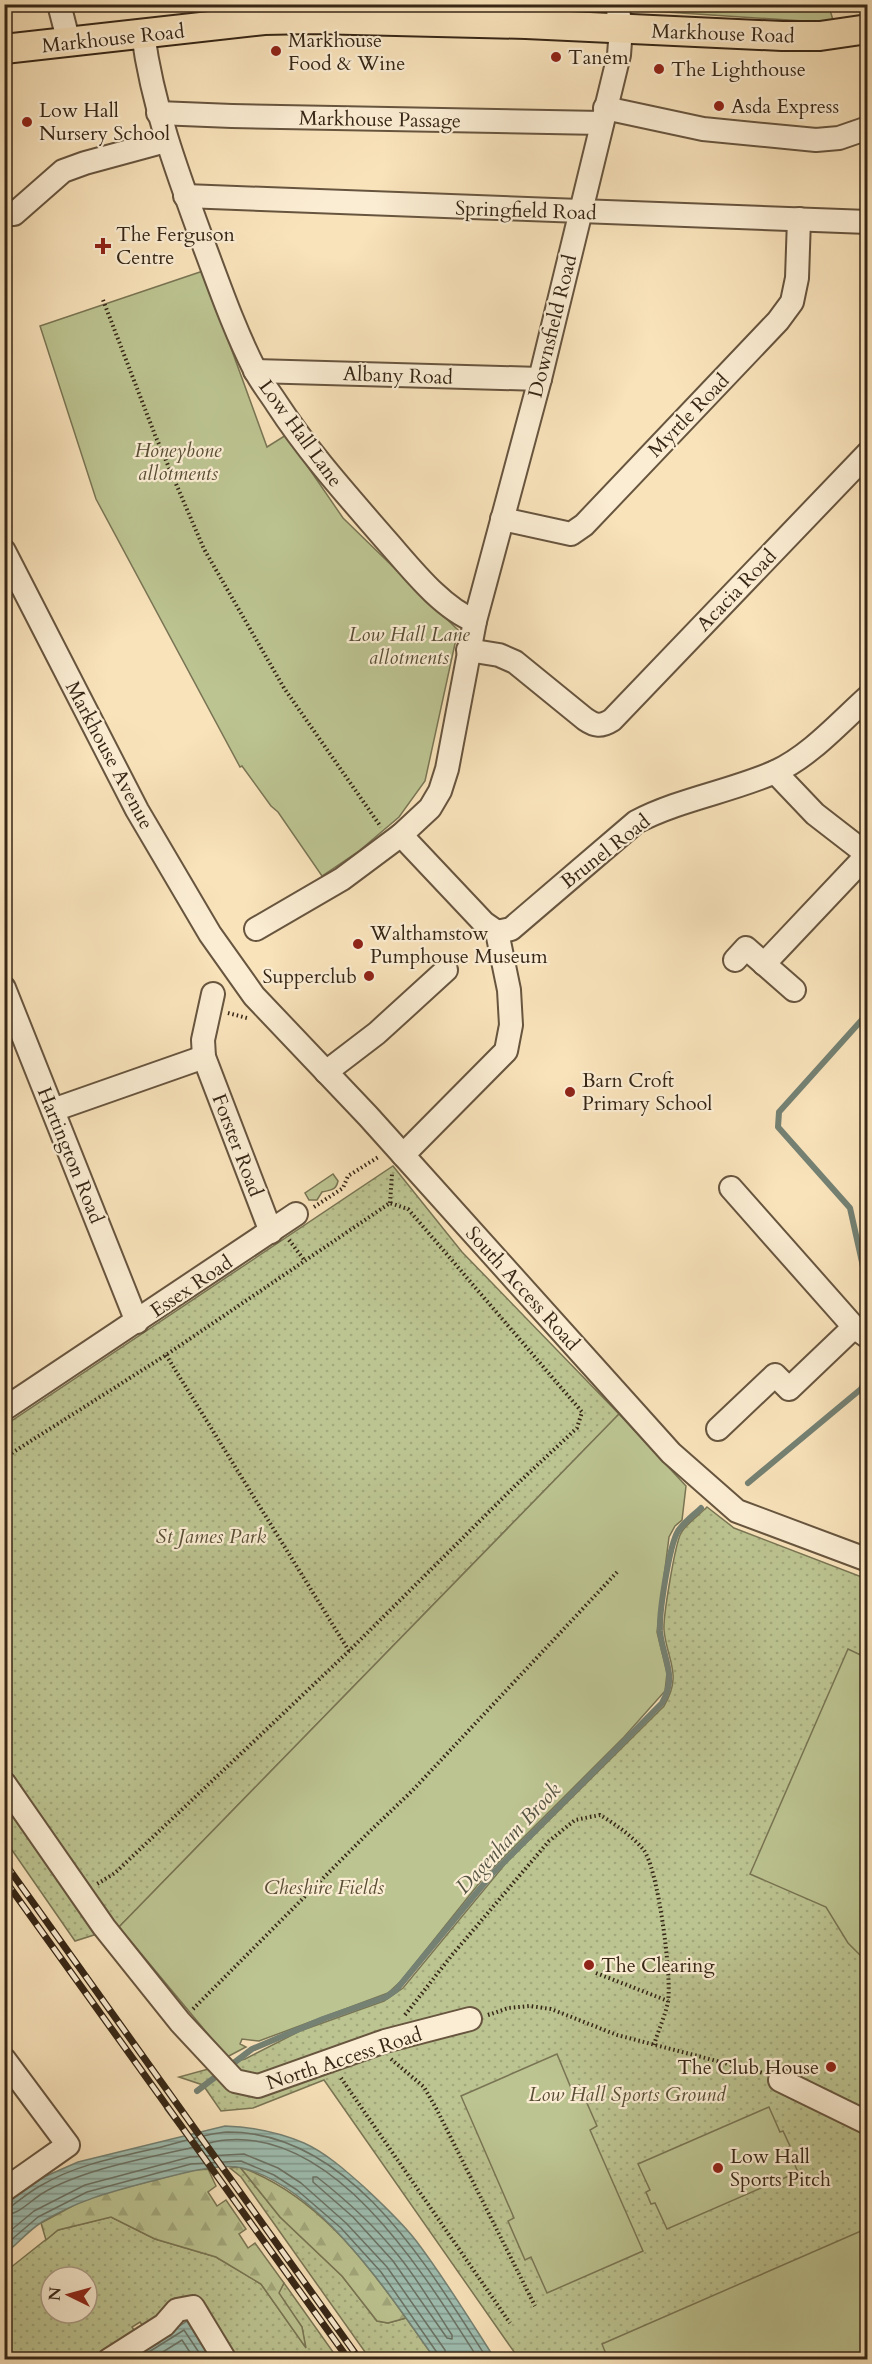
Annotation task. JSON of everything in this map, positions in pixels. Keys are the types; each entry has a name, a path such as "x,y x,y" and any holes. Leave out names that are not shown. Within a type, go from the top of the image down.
{"main road":[{"name":"Markhouse Road","path":"4,49 143,34 262,12 313,19 619,16 820,36 867,29"}],"street":[{"path":"59,4 69,43"},
{"name":"Downsfield Road","path":"475,621 540,379 619,55 619,16"},
{"name":"Low Hall Lane","path":"143,34 158,113 166,141 219,284 255,371 299,438 412,570 448,605 475,621"},
{"name":"Markhouse Passage","path":"158,113 255,117 603,116 816,140 839,138 867,128"},
{"path":"14,214 63,171 166,141"},
{"name":"Springfield Road","path":"185,196 867,222"},
{"name":"Myrtle Road","path":"502,519 572,534 584,525 778,321 792,302 797,278 799,219"},
{"name":"Albany Road","path":"255,371 540,379"},
{"name":"Acacia Road","path":"468,650 499,655 514,662 585,719 595,725 604,725 612,720 867,453"},
{"name":"Markhouse Avenue","path":"4,550 137,810 210,933 225,954"},
{"path":"256,929 342,879 399,837 430,808 440,791 447,769 475,621"},
{"name":"Brunel Road","path":"497,932 511,929 636,822 660,809 775,772 801,757 867,697"},
{"path":"765,964 867,855 815,814 775,772"},
{"path":"398,1161 506,1051 511,1025 509,990 497,932 484,923 399,837"},
{"path":"735,960 746,948 794,990"},
{"name":"South Access Road","path":"225,954 254,996 326,1072 398,1161 515,1278 671,1453 737,1511 867,1560"},
{"path":"326,1072 377,1033 446,970"},
{"name":"Hartington Road","path":"4,988 136,1322"},
{"name":"Forster Road","path":"213,994 202,1040 204,1057 271,1232"},
{"path":"53,1110 204,1057"},
{"path":"718,1429 775,1375 789,1389 861,1332 731,1188"},
{"name":"Essex Road","path":"7,1400 136,1322 296,1214"},
{"name":"North Access Road","path":"4,1783 104,1927 180,2022 235,2081 258,2086 378,2044 470,2019"},
{"path":"4,2059 68,2145 4,2190"},
{"path":"780,2080 867,2123"},
{"path":"109,2360 164,2325 177,2310 193,2307 225,2360"}],"path":[{"path":"102,300 176,485 204,549 224,587 284,688 384,830 399,837"},
{"path":"296,1214 312,1208 343,1188 348,1176 372,1161"},
{"path":"4,1458 166,1355 390,1203 398,1161"},
{"path":"84,1897 91,1889 115,1874 349,1651 576,1428 582,1412 408,1209 390,1203"},
{"path":"166,1355 349,1651"},
{"path":"190,2012 412,1791 619,1570"},
{"path":"535,2306 424,2087 387,2056 378,2044 549,1841 575,1820 600,1815 621,1828 644,1851 657,1890 667,1952 668,2001 654,2045"},
{"path":"596,1973 668,2001"},
{"path":"470,2019 508,2008 530,2006 551,2009 617,2035 774,2075 780,2080"},
{"path":"329,2060 510,2323"}],"green space":[{"path":"634,5 832,5 829,7 834,23 636,10"},
{"name":"Honeybone allotments","path":"203,271 267,447 286,435 343,518 458,630 425,781 399,817 359,851 322,876 278,812 271,806 242,766 240,767 96,499 40,326"},
{"name":"St James Park","path":"393,1166 462,1252 619,1414 119,1927 75,1941 5,1840 4,1426"},
{"path":"333,1174 338,1181 336,1187 322,1192 317,1200 309,1200 305,1193"},
{"name":"Cheshire Fields","path":"619,1414 686,1486 682,1520 675,1526 669,1537 657,1632 667,1673 665,1691 624,1737 485,1876 401,1981 388,1993 259,2041 242,2039 240,2044 246,2047 227,2057 119,1927"},
{"name":"Low Hall Sports Ground","path":"707,1507 734,1528 867,1579 867,2359 519,2359 324,2080 253,2108 221,2111 203,2085 179,2077 245,2059 300,2031 384,2001 403,1988 506,1863 664,1706 670,1695 673,1676 664,1623 676,1551 683,1530"},
{"path":"848,1649 867,1658 867,1962 848,1943 826,1907 750,1874"},
{"path":"557,2054 571,2088 579,2085 597,2126 590,2130 643,2251 547,2293 531,2257 525,2260 508,2221 514,2218 461,2096"},
{"name":"Low Hall Sports Pitch","path":"769,2107 780,2132 783,2131 790,2146 787,2148 798,2172 667,2229 655,2203 651,2204 646,2192 650,2190 638,2164"},
{"path":"240,2167 280,2217 342,2276 377,2321 388,2323 406,2318 435,2359 370,2359 241,2177 230,2168"},
{"path":"240,2167 266,2178 291,2193 334,2229 372,2272 406,2318 388,2323 377,2321 342,2276 280,2217"},
{"path":"208,2169 216,2186 208,2192 217,2206 226,2200 246,2229 239,2234 248,2248 255,2243 284,2283 279,2293 302,2327 306,2348 261,2284 216,2257 155,2239 111,2217 58,2230 46,2240 41,2223 89,2197 193,2170"},
{"path":"111,2217 155,2239 216,2257 261,2284 305,2346 302,2327 278,2293 284,2283 338,2359 230,2359 214,2321 201,2299 183,2298 162,2309 157,2325 146,2330 140,2322 132,2327 137,2335 99,2359 5,2360 5,2272 58,2230"},
{"path":"861,2231 868,2246 867,2359 608,2359 602,2344"}],"water":[{"path":"225,2126 265,2131 304,2143 335,2162 363,2186 417,2242 495,2359 435,2359 398,2306 351,2247 326,2220 299,2197 271,2179 242,2168 221,2167 195,2170 94,2198 68,2208 42,2222 5,2254 4,2203 37,2180 78,2162"},
{"path":"187,2321 211,2359 125,2360"}],"waterway":[{"name":"Dagenham Brook","path":"868,1013 779,1112 778,1127 850,1208 868,1289"},
{"name":"Dagenham Brook","path":"748,1483 861,1389 868,1375"},
{"name":"Dagenham Brook","path":"197,2091 252,2049 323,2019 386,1997 396,1990 492,1874 662,1703 669,1684 668,1667 660,1631 668,1564 678,1531 701,1508"},
{"name":"Dagenham Brook","path":"167,2108 192,2141"}],"railway":[{"path":"4,1862 360,2360"},
{"path":"4,1879 349,2360"}],"place":[{"name":"Markhouse Food & Wine","path":"276,51"},
{"name":"Tanem","path":"556,57"},
{"name":"The Lighthouse","path":"659,69"},
{"name":"Asda Express","path":"719,106"},
{"name":"Low Hall Nursery School","path":"27,122"},
{"name":"The Ferguson Centre","path":"103,246"},
{"name":"Walthamstow Pumphouse Museum","path":"358,944"},
{"name":"Supperclub","path":"369,976"},
{"name":"Barn Croft Primary School","path":"570,1092"},
{"name":"The Clearing","path":"589,1965"},
{"name":"The Club House","path":"831,2067"},
{"name":"Low Hall Sports Pitch","path":"718,2168"}],"park label":[{"name":"Low Hall Lane allotments","path":"409,646"}]}
